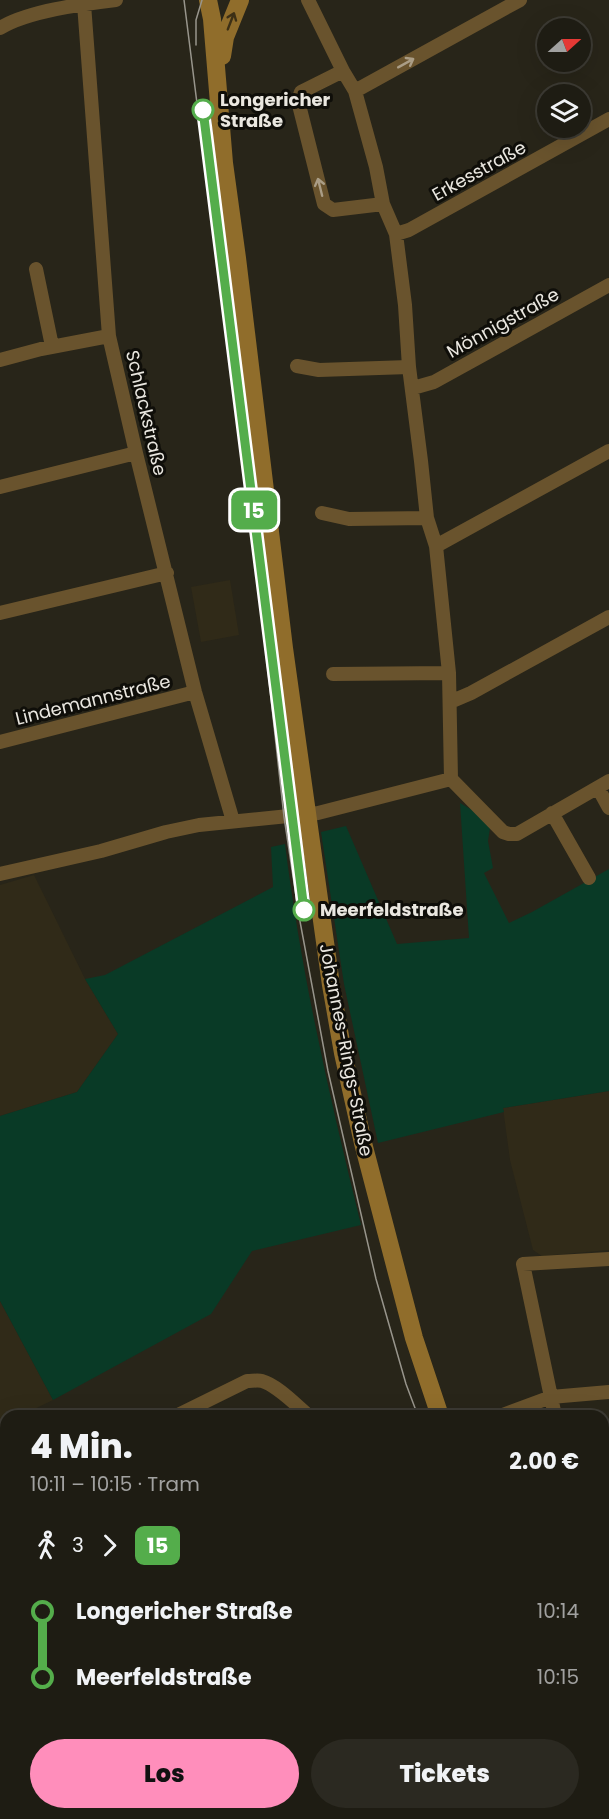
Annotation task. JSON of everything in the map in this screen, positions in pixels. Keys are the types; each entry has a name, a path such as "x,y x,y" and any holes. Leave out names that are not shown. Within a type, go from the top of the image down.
{"street":[{"path":"0,28 23,17 89,2 116,0"},
{"name":"Johannes-Rings-Straße","path":"208,0 212,20 224,163 260,452 331,985 363,1143 414,1338 438,1410"},
{"path":"218,85 225,37 240,0"},
{"path":"308,0 355,91 376,167 383,204 396,234 427,518 436,546 449,673 451,779 498,827 509,834 517,834 603,785 609,808"},
{"path":"355,91 520,0"},
{"name":"Schlackstraße","path":"89,2 109,336 195,692 233,821"},
{"path":"343,71 301,92 298,96 324,204 333,210 383,204"},
{"name":"Erkesstraße","path":"396,234 409,230 609,119"},
{"path":"36,269 52,346"},
{"name":"Mönnigstraße","path":"413,388 434,382 609,285"},
{"path":"0,360 52,346 109,336"},
{"path":"297,366 320,370 409,367"},
{"path":"436,546 609,451"},
{"path":"0,487 136,453"},
{"path":"322,513 349,519 427,518"},
{"path":"0,613 167,573"},
{"path":"450,702 471,693 609,616"},
{"path":"333,674 449,673"},
{"name":"Lindemannstraße","path":"0,742 195,692"},
{"path":"0,874 101,851 199,825 325,812 451,779"},
{"path":"552,813 589,878"},
{"path":"553,1410 523,1264 609,1259"},
{"path":"188,1410 247,1381 264,1381 302,1410"},
{"path":"516,1410 550,1397 609,1392"}],"shaded area":[{"path":"230,580 239,635 201,642 191,587"},
{"path":"34,875 85,979 118,1034 77,1092 0,1116 0,885"},
{"path":"609,1091 609,1250 542,1256 533,1250 510,1160 503,1108"},
{"path":"0,1301 53,1400 32,1410 0,1410"}],"green space":[{"path":"460,803 472,810 490,828 488,841 493,868 484,873 509,923 609,869 609,1091 503,1108 504,1112 378,1143 344,984 321,832 346,826 397,944 469,938"},
{"path":"285,844 299,940 317,1036 361,1225 252,1251 211,1314 53,1400 0,1301 0,1116 77,1092 118,1034 85,979 105,975 273,887 271,847"}],"tram line":[{"path":"184,0 266,653 284,817 299,916 328,1071 376,1279 416,1410"},
{"path":"196,45 196,20 202,0"},
{"name":"15","path":"203,110 304,910"}],"place":[{"name":"Longericher Straße","path":"203,110"},
{"name":"Meerfeldstraße","path":"304,910"}]}
